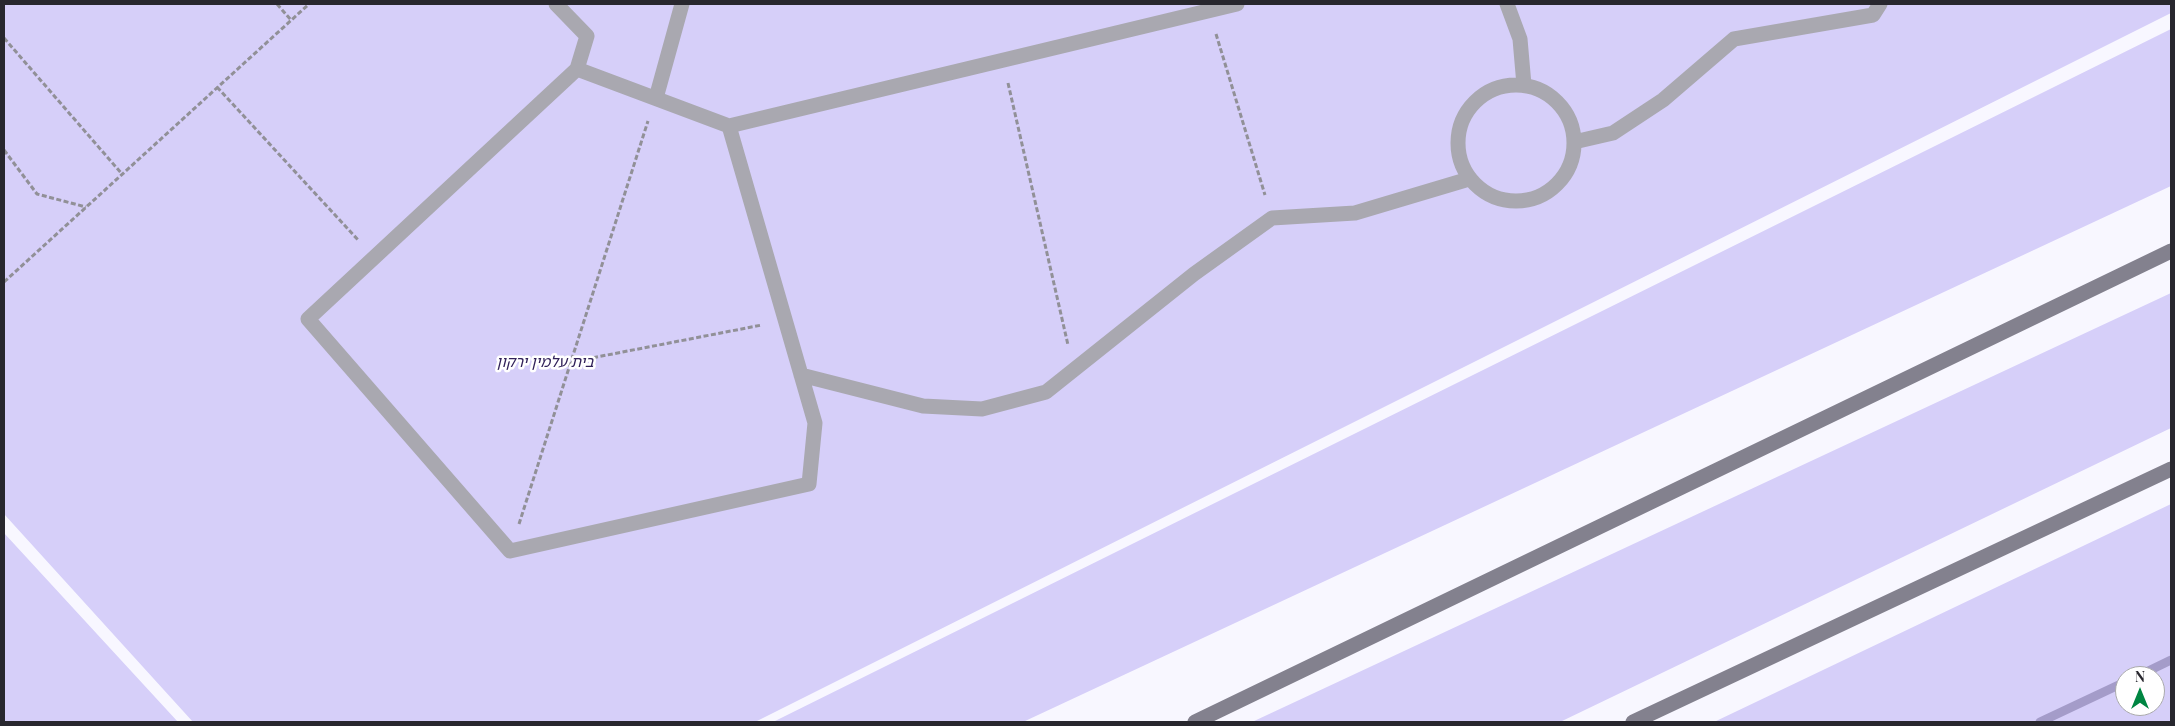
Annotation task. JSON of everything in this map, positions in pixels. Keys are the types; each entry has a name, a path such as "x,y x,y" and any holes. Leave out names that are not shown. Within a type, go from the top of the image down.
{"main road":[{"path":"1195,722 2171,251"},
{"path":"1633,722 2171,469"}],"lane":[{"path":"556,4 587,36 578,69 308,319 510,551 809,484 815,423 729,126"},
{"path":"656,98 682,4"},
{"path":"578,69 729,126 1237,4"},
{"path":"1507,4 1520,38 1524,85"},
{"path":"1574,142 1613,133 1662,100 1734,38 1873,15 1880,4"},
{"path":"1524,85 1544,92 1560,104 1570,122 1574,142 1569,168 1551,190 1535,198 1512,202 1492,197 1483,192 1469,179 1459,159 1457,142 1465,113 1485,94 1504,86 1524,85"},
{"path":"801,375 923,406 982,408 1046,392 1194,274 1272,218 1355,213 1469,179"}],"path":[{"path":"277,4 291,20"},
{"path":"4,282 309,4"},
{"path":"1208,10 1272,218"},
{"path":"4,38 122,174"},
{"path":"1002,60 1074,370"},
{"path":"218,87 374,258"},
{"path":"510,551 656,98"},
{"path":"4,150 37,194 86,207"},
{"path":"571,362 785,320"}],"green space":[{"name":"בית עלמין ירקון","path":"4,4 2171,4 2171,13 755,722 193,722 4,514"},
{"path":"2171,29 2171,186 1023,722 773,722"},
{"path":"2171,293 2171,428 1560,722 1252,722"},
{"path":"2171,504 2171,722 1714,722"},
{"path":"4,533 178,722 4,722"}],"waterway":[{"path":"2159,666 2171,660"},
{"path":"2040,722 2115,687"}]}
